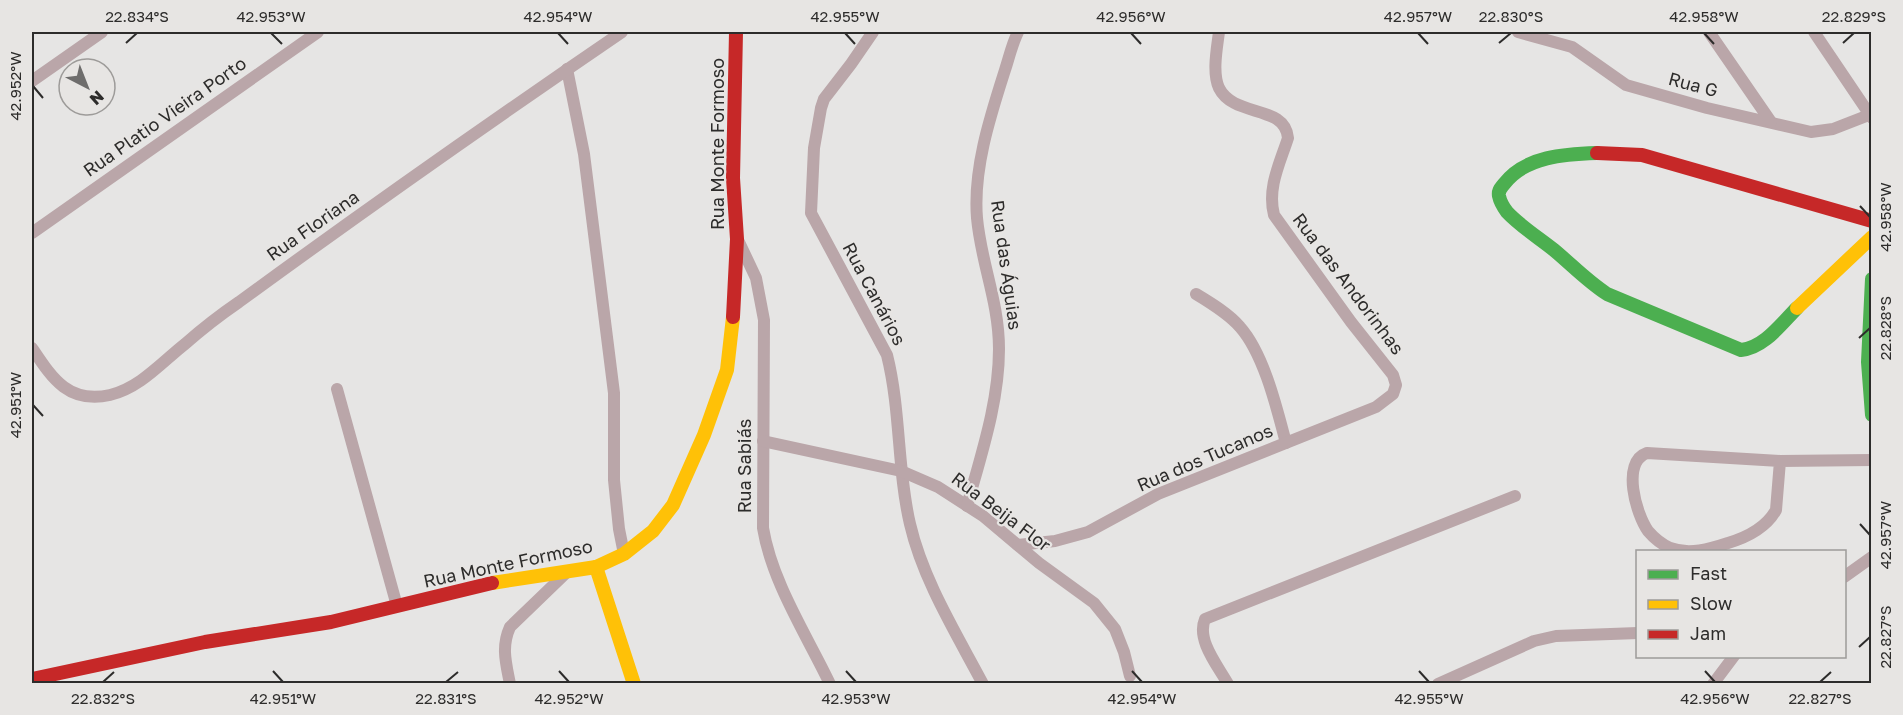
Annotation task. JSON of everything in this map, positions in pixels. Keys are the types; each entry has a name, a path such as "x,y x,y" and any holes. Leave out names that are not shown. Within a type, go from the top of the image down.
{"street":[{"path":"32,81 102,32"},
{"name":"Rua Platio Vieira Porto","path":"32,233 318,32"},
{"name":"Rua Floriana","path":"32,348 54,380 67,391 78,395 96,396 110,395 125,390 139,382 186,342 280,272 622,32"},
{"name":"Rua Monte Formoso","path":"32,678 205,642 331,622 498,582 596,567 624,554 653,531 673,505 704,435 721,390 730,353 737,238 733,178 736,32"},
{"name":"Rua Canários","path":"873,32 824,99 814,148 811,213 887,356 892,373 901,471 911,527 926,571 983,684"},
{"name":"Rua das Águias","path":"967,506 986,439 999,353 996,306 977,219 981,160 992,108 1018,32"},
{"name":"Rua das Andorinhas","path":"1219,32 1216,52 1217,81 1220,89 1226,97 1241,107 1275,117 1284,123 1287,129 1288,138 1272,192 1271,204 1274,214 1351,322 1388,367 1396,385"},
{"name":"Rua G","path":"1518,32 1572,46 1626,85 1707,108 1811,132 1822,132 1870,117"},
{"path":"1709,32 1771,122"},
{"path":"1814,32 1870,117"},
{"path":"567,69 584,154 614,393 614,480 624,554"},
{"path":"1872,221 1642,156 1610,152 1574,153 1533,164 1509,176 1498,190 1499,198 1506,211 1597,288 1636,307 1741,350 1752,349 1760,344 1872,237"},
{"name":"Rua Sabiás","path":"737,238 756,278 762,305 763,528 769,557 830,684"},
{"path":"1872,279 1868,362 1872,415"},
{"path":"1196,294 1228,316 1246,334 1257,354 1270,389 1286,443"},
{"name":"Rua dos Tucanos","path":"1018,545 1055,541 1088,532 1158,494 1376,407 1387,400 1396,385"},
{"path":"337,389 397,606"},
{"name":"Rua Beija Flor","path":"763,441 901,471 931,483 967,506 1089,599 1106,616 1124,652 1130,676"},
{"path":"1780,461 1776,510 1758,530 1738,540 1705,550 1673,549 1656,540 1640,518 1632,473 1641,455 1657,452 1780,461 1872,460"},
{"path":"1228,684 1207,648 1202,629 1205,619 1515,496"},
{"path":"1846,576 1872,557"},
{"path":"596,567 634,684"},
{"path":"510,684 504,651 505,639 510,627 568,572"},
{"path":"1438,684 1534,641 1556,636 1636,633"},
{"path":"1713,684 1733,658"}],"traffic: fast":[{"path":"1597,153 1547,158 1523,167 1500,189 1499,196 1503,206 1518,222 1607,294 1741,350 1765,340 1797,308"},
{"path":"1872,279 1868,362 1872,415"}],"traffic: slow":[{"path":"1797,308 1872,237"},
{"path":"492,583 596,567 624,554 653,531 673,505 704,435 727,370 733,317"},
{"path":"596,567 634,684"}],"traffic: jam":[{"path":"733,317 737,239 733,178 736,32"},
{"path":"1597,153 1642,155 1872,221"},
{"path":"32,679 205,642 331,622 492,583"}]}
